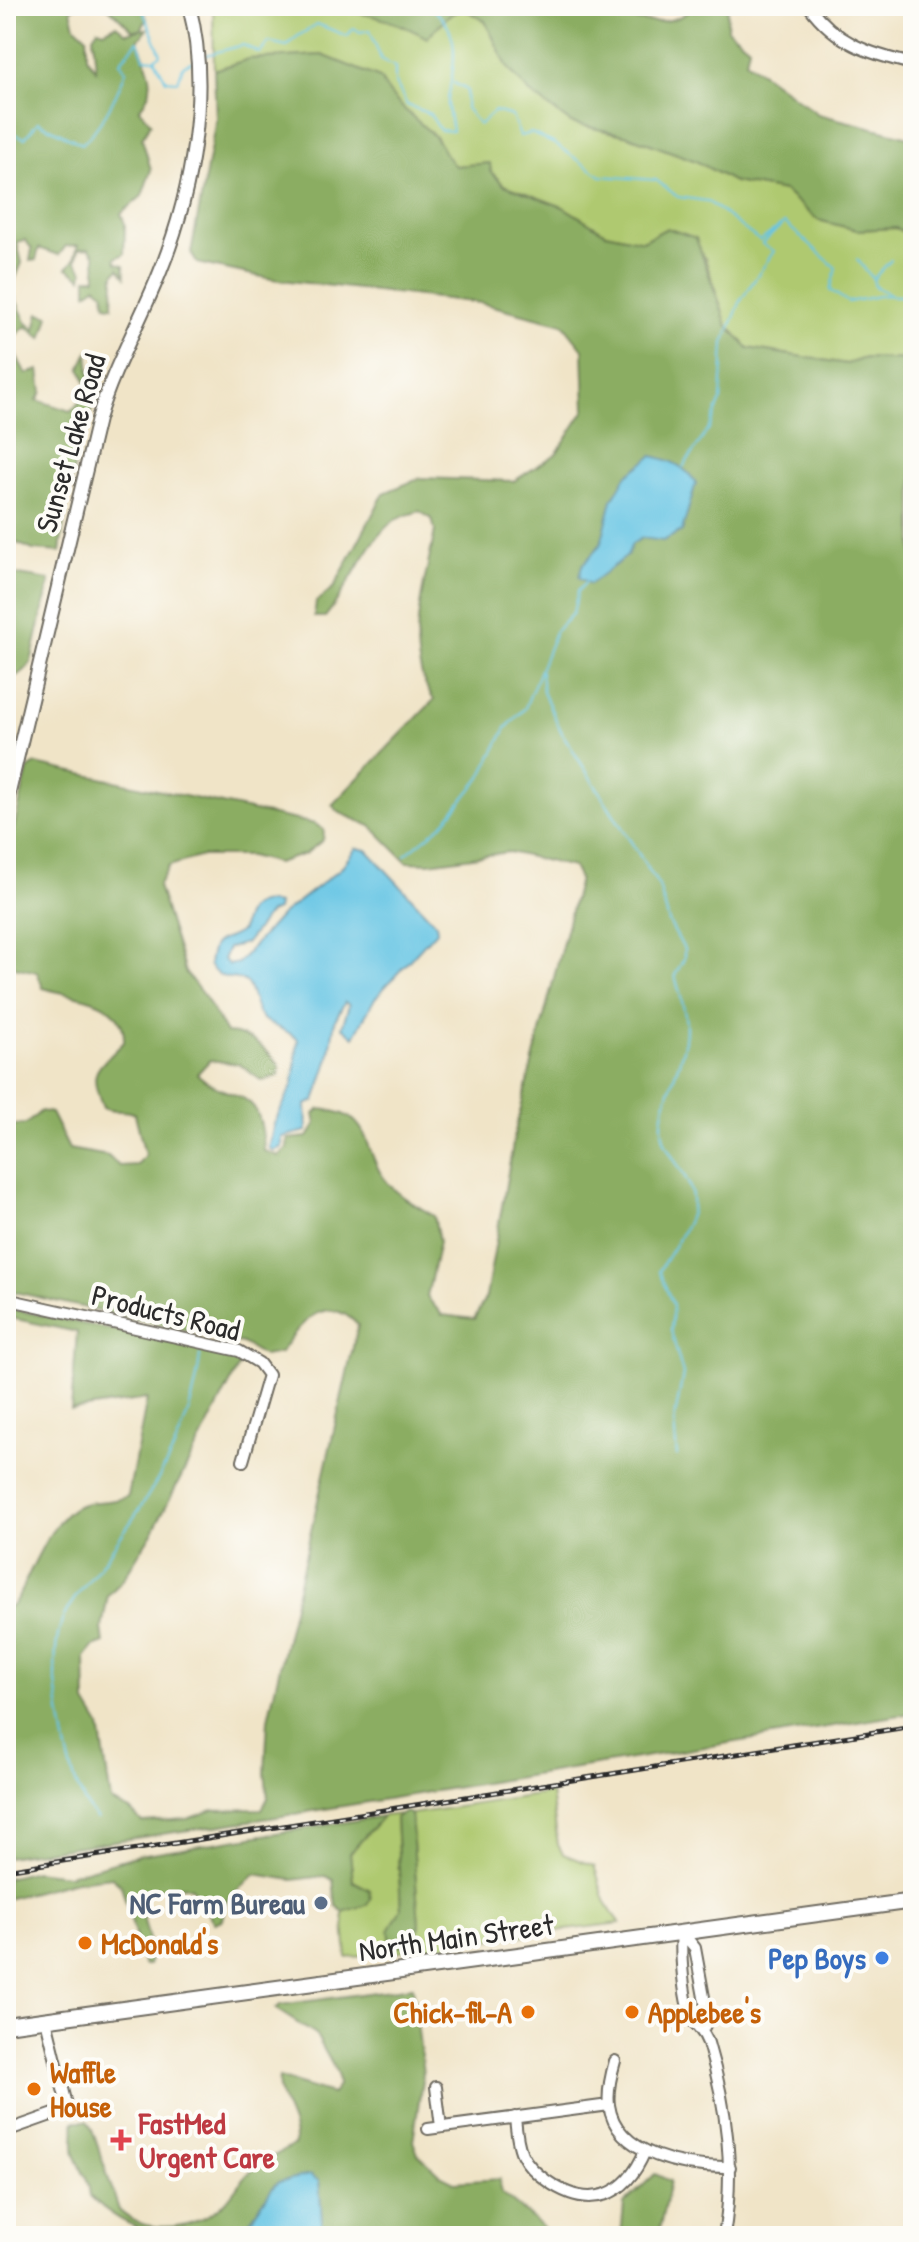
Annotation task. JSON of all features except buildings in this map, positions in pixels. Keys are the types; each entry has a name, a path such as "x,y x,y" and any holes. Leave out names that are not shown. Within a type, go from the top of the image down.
{"highway":[{"name":"North Main Street","path":"6,2025 913,1901"}],"main road":[{"name":"Sunset Lake Road","path":"6,805 98,419 113,374 170,246 186,177 197,101 198,70 190,10"}],"street":[{"path":"809,6 821,22 848,44 867,53 913,64"},
{"name":"Products Road","path":"6,1299 239,1351 259,1363 268,1375 243,1461"},
{"path":"682,1932 695,1948 708,2019 703,2029 725,2109 730,2167 724,2236"},
{"path":"6,2131 68,2109 46,2020"},
{"path":"615,2061 609,2105 619,2129 645,2151 699,2166 730,2167"},
{"path":"436,2087 441,2127"},
{"path":"428,2129 609,2105"},
{"path":"515,2117 518,2143 529,2165 559,2189 578,2196 597,2196 622,2186 635,2172 645,2151"}],"green space":[{"path":"6,6 76,6 71,10 75,26 87,37 87,57 96,70 93,36 98,29 104,31 116,25 126,33 140,30 132,30 107,6 141,6 147,19 141,30 147,29 138,41 151,84 139,109 151,123 142,138 151,170 142,196 121,214 125,224 124,254 115,258 117,263 124,265 125,276 119,268 114,274 113,306 106,305 104,293 97,286 87,293 87,278 96,278 95,255 89,248 79,249 76,261 83,271 82,278 67,268 74,260 78,245 66,246 59,255 39,248 36,260 30,261 32,249 25,240 17,242 22,263 11,289 26,322 35,330 39,313 49,316 42,339 26,326 9,342 26,374 39,370 42,392 37,400 70,411 76,406 86,392 86,381 80,369 88,352 91,385 99,393 78,451 60,552 33,550 8,539 6,526"},
{"path":"213,6 350,11 403,26 427,38 449,15 464,9 485,21 508,68 529,92 571,123 629,136 696,161 734,182 784,191 818,220 857,230 896,228 913,237 913,360 865,358 847,364 748,348 727,325 705,258 667,228 643,241 606,233 563,207 504,185 491,172 489,163 455,166 443,156 436,137 391,99 380,78 322,55 249,59 214,70"},
{"path":"231,6 594,6 631,19 658,22 683,15 693,6 728,6 727,29 749,47 746,61 818,114 913,138 913,237 896,228 857,230 818,220 784,191 734,182 696,161 629,136 571,123 529,92 508,68 485,21 464,9 449,15 427,38 381,18 357,13 307,7"},
{"path":"322,55 380,78 397,102 436,139 455,166 490,163 491,172 504,185 563,207 606,233 643,241 667,228 696,238 727,325 748,348 847,364 865,358 913,360 913,1713 270,1818 6,1857 6,1607 12,1606 18,1597 43,1545 70,1511 80,1505 128,1496 147,1399 71,1410 77,1332 6,1317 6,1308 222,1352 241,1362 152,1533 122,1581 108,1595 102,1628 104,1643 93,1647 85,1657 86,1703 100,1726 111,1801 130,1810 142,1822 187,1819 213,1810 262,1809 268,1798 265,1773 268,1719 358,1325 346,1315 324,1311 305,1322 280,1353 264,1356 242,1343 6,1290 6,1126 26,1124 41,1111 51,1113 69,1149 108,1156 119,1166 137,1165 145,1155 135,1114 103,1108 95,1084 101,1064 124,1042 117,1016 96,1002 43,988 37,972 6,965 6,861 28,769 36,764 315,824 324,830 323,840 305,854 277,863 250,856 202,856 169,866 158,886 185,972 207,1000 226,1033 250,1039 280,1065 279,1075 262,1081 239,1064 210,1060 197,1074 210,1084 251,1104 262,1129 264,1151 279,1156 287,1148 288,1139 308,1137 316,1124 314,1114 320,1109 348,1116 356,1122 385,1179 404,1197 434,1216 439,1242 427,1297 442,1315 474,1319 486,1297 516,1127 579,879 573,867 509,852 429,863 407,862 371,826 340,813 332,805 434,700 424,681 417,639 418,617 435,530 432,519 419,511 395,520 367,551 325,617 314,617 316,602 334,587 384,493 420,478 514,481 556,454 585,410 583,349 563,324 481,303 272,279 197,263 191,253 216,119 214,70 249,59"},
{"path":"6,573 50,580 31,662 21,673 6,678"},
{"path":"551,1793 558,1845 563,1854 594,1866 605,1901 620,1923 347,1958 343,1912 360,1905 370,1890 353,1881 350,1853 383,1816 400,1814 396,1818 401,1910 389,1932 397,1946 405,1946 417,1936 419,1924 411,1814"},
{"path":"406,1812 411,1814 419,1924 417,1936 399,1946 391,1944 389,1931 401,1909 396,1817"},
{"path":"383,1816 350,1853 353,1881 370,1890 371,1899 367,1905 343,1912 336,1906 333,1880 325,1876 292,1880 255,1874 226,1901 222,1920 214,1923 192,1888 182,1886 146,1890 142,1908 150,1947 148,1965 144,1965 121,1885 112,1877 76,1881 6,1899 6,1878 35,1871 68,1875 139,1855"},
{"path":"413,1987 423,2074 413,2141 418,2154 440,2175 454,2182 499,2179 502,2193 553,2236 420,2236 395,2232 393,2236 323,2236 319,2182 277,2182 239,2236 176,2235 141,2229 124,2222 90,2196 86,2177 75,2154 74,2121 87,2121 92,2129 119,2210 129,2218 165,2227 190,2223 213,2212 251,2171 295,2144 293,2127 280,2094 279,2078 332,2094 338,2085 337,2073 316,2035 276,2009 280,2005"},
{"path":"655,2174 670,2181 658,2236 621,2236 624,2204"}],"water":[{"path":"652,456 677,465 696,483 682,531 663,541 642,538 632,544 627,556 590,584 579,577 582,566 601,544 612,500 626,476"},
{"path":"356,848 367,850 436,924 437,930 375,998 354,1037 342,1027 349,1005 345,1002 335,1020 329,1058 315,1101 306,1105 307,1131 282,1137 282,1147 273,1151 269,1148 274,1124 293,1084 298,1040 263,1019 246,982 214,971 209,965 211,954 216,943 242,930 252,907 263,903 278,904 277,910 269,913 246,943 228,948 223,959 229,965 238,963 281,915 340,869"},
{"path":"310,2175 319,2181 323,2236 239,2236 277,2182"}],"waterway":[{"path":"141,6 161,54 156,58"},
{"path":"202,56 243,45 260,53 269,42 287,46 317,24 347,36 354,28 360,32 370,30 381,59 395,67 395,81 407,105 430,114 440,130 452,131 448,103 454,60 452,36 447,25 428,6"},
{"path":"6,131 25,138 38,122 82,144 108,110 126,71 120,62 138,41 144,58 155,59 166,80 178,81 183,66 193,61"},
{"path":"454,83 467,90 466,108 479,125 495,111 512,116 520,136 531,133 555,144 601,176 656,180 678,197 707,201 760,241 780,226"},
{"path":"683,467 710,427 721,400 724,343 741,300 774,251 762,244 784,223"},
{"path":"785,223 836,268 830,290 848,302 884,295 913,297"},
{"path":"857,259 873,279 875,287 890,294"},
{"path":"873,279 891,260"},
{"path":"405,855 442,825 480,779 506,728 525,708 555,632 573,613 578,591 586,582"},
{"path":"541,672 543,692 562,733 659,886 669,922 684,949 684,959 675,975 685,1015 685,1040 662,1123 667,1147 690,1188 691,1212 659,1271 673,1305 671,1331 683,1374 674,1423 677,1456"},
{"path":"97,1819 79,1791 66,1746 57,1694 57,1640 63,1618 72,1602 134,1517 165,1467 188,1413 200,1355"},
{"path":"465,2236 489,2236"}],"railway":[{"path":"6,1870 913,1726"}],"place":[{"name":"NC Farm Bureau","path":"321,1903"},
{"name":"McDonald's","path":"85,1943"},
{"name":"Pep Boys","path":"882,1958"},
{"name":"Chick-fil-A","path":"528,2012"},
{"name":"Applebee's","path":"632,2012"},
{"name":"Waffle House","path":"34,2089"},
{"name":"FastMed Urgent Care","path":"121,2140"}]}
